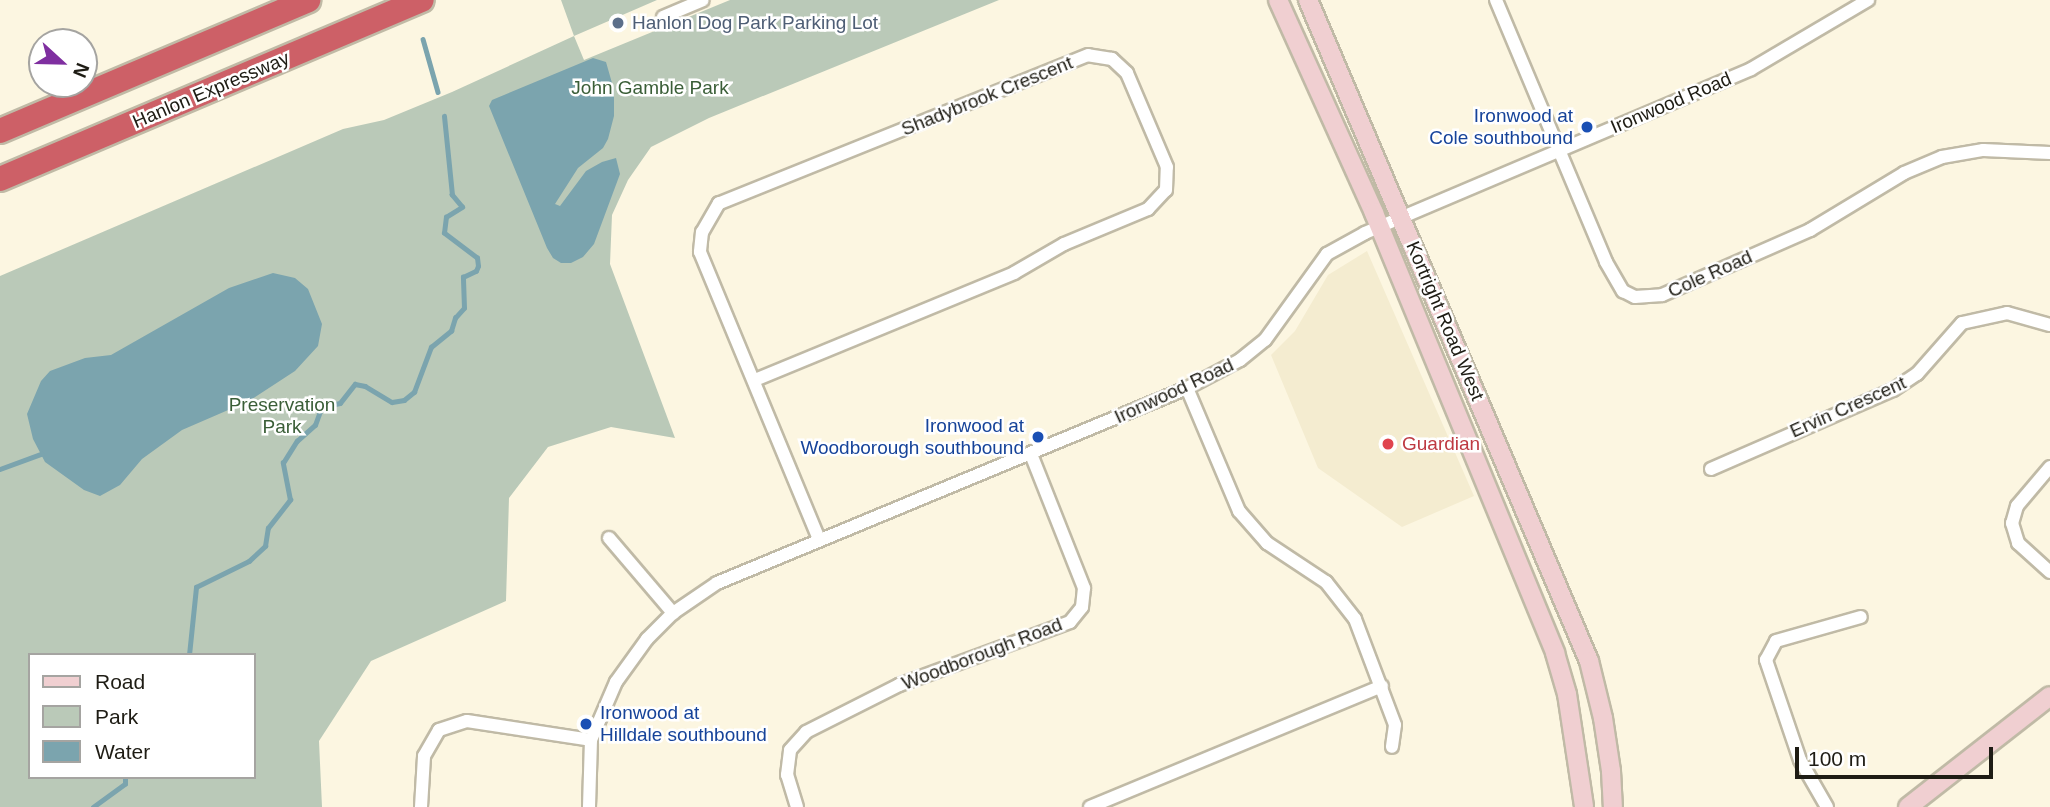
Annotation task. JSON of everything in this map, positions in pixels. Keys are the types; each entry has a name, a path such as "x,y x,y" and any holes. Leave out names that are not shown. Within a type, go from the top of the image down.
{"highway":[{"path":"0,131 308,0"},
{"name":"Hanlon Expressway","path":"0,179 422,0"}],"street":[{"path":"663,17 703,0"},
{"name":"Kortright Road West","path":"1278,0 1379,228 1555,653 1567,694 1584,807"},
{"name":"Kortright Road West","path":"1308,0 1588,662 1603,718 1613,807"},
{"name":"Cole Road","path":"1496,0 1615,281 1623,291 1646,299 1661,295 1820,225 1885,184 1932,161 1983,149 2050,153"},
{"name":"Ironwood Road","path":"589,807 591,740 617,682 647,639 673,613 717,583 1187,388 1240,360 1265,340 1327,254 1379,228 1751,69 1868,0"},
{"name":"Shadybrook Crescent","path":"755,380 1014,273 1064,244 1148,209 1166,190 1167,167 1127,73 1112,59 1088,55 719,203 702,232 700,252 819,539"},
{"name":"Ervin Crescent","path":"1711,469 1893,390 1917,374 1962,323 2007,313 2050,325"},
{"path":"1187,388 1239,511 1267,543 1326,582 1355,619 1395,725 1392,747"},
{"name":"Woodborough Road","path":"797,807 787,775 790,750 806,732 899,685 1070,622 1082,607 1084,588 1031,454"},
{"path":"2050,467 2017,506 2012,523 2018,542 2050,572"},
{"path":"610,538 673,613"},
{"path":"1826,807 1800,760 1766,660 1776,641 1861,617"},
{"path":"1090,807 1382,687"},
{"path":"1908,807 2050,696"},
{"path":"421,807 424,756 439,730 467,721 591,740"}],"shaded area":[{"path":"1367,251 1474,496 1402,527 1318,468 1271,355 1295,331 1328,275"}],"green space":[{"path":"561,0 657,0 574,36"},
{"name":"Preservation Park","path":"730,0 999,0 709,118 651,147 628,180 612,215 610,264 675,438 611,427 548,447 509,498 506,601 371,661 319,741 322,807 0,807 0,276 343,129 384,120 574,36 584,60"}],"water":[{"path":"593,58 606,62 614,90 614,116 603,148 578,168 555,204 560,206 586,171 602,162 616,158 620,174 594,244 583,257 571,263 561,263 553,258 547,248 489,106 492,100"},
{"path":"273,273 295,278 308,289 322,324 318,346 295,371 249,401 182,430 142,459 120,485 100,496 84,490 45,462 33,439 27,414 41,381 50,371 85,358 111,355 229,288"}],"waterway":[{"path":"423,39 438,92"},
{"path":"189,653 196,587 249,561 265,546 268,528 290,500 283,463 297,441 315,425 320,411 325,406 340,403 355,384 365,386 392,402 404,400 414,392 431,347 451,331 455,318 464,308 463,277 476,271 478,266 477,258 444,233 446,217 462,207 452,195 444,116"},
{"path":"0,469 41,454"},
{"path":"93,807 125,784 125,779"}],"place":[{"name":"Hanlon Dog Park Parking Lot","path":"618,23"},
{"name":"Ironwood at Cole southbound","path":"1587,127"},
{"name":"Ironwood at Woodborough southbound","path":"1038,437"},
{"name":"Guardian","path":"1388,444"},
{"name":"Ironwood at Hilldale southbound","path":"586,724"}],"park label":[{"name":"John Gamble Park","path":"650,88"}]}
